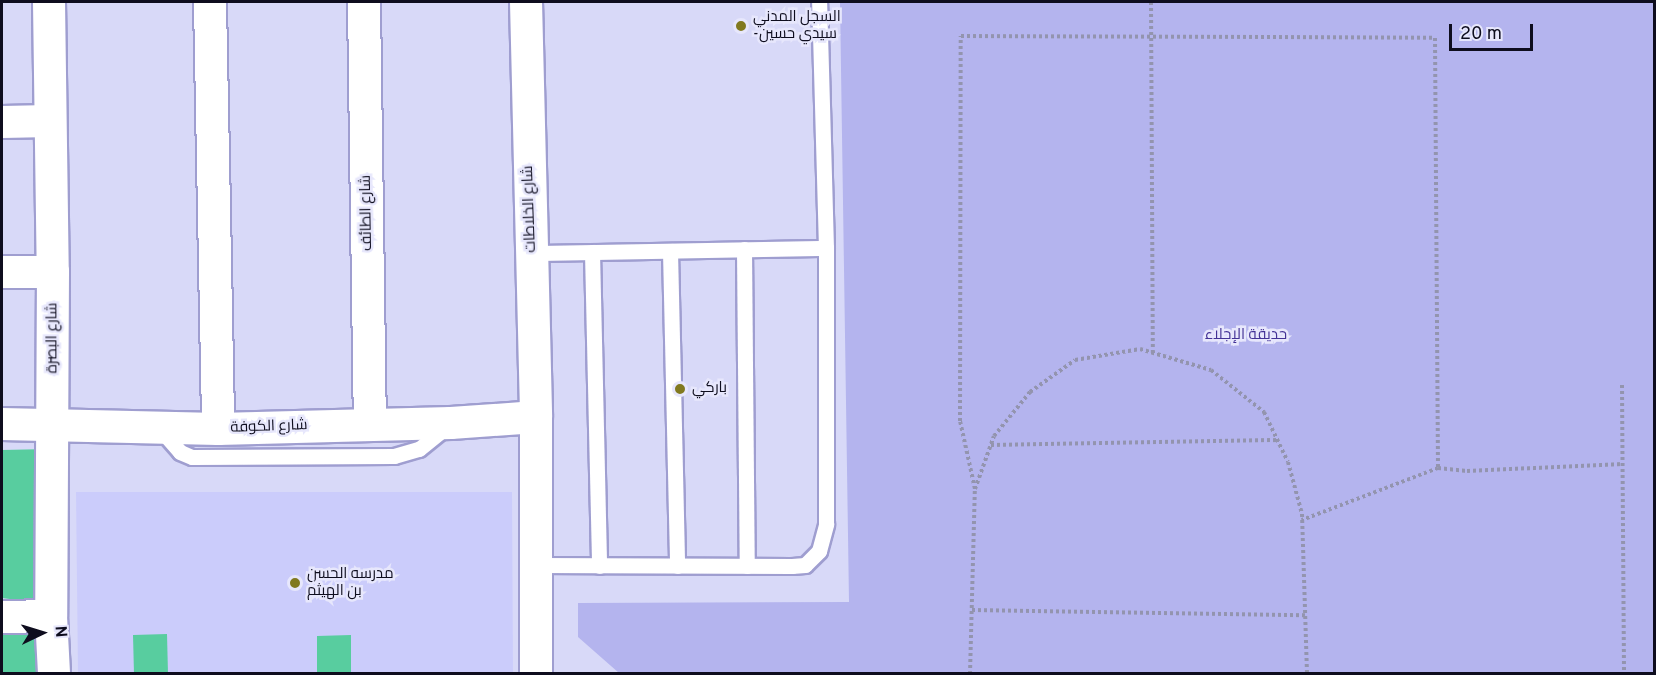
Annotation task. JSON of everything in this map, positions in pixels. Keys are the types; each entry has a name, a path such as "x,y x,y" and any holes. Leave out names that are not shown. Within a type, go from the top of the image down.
{"street":[{"name":"شارع البصرة","path":"49,2 53,272 51,616 54,674"},
{"path":"210,2 218,429"},
{"name":"شارع الطائف","path":"364,2 370,424"},
{"name":"شارع الخلاطات","path":"526,2 536,417 536,674"},
{"path":"2,122 50,121"},
{"path":"2,272 53,272"},
{"name":"شارع الكوفة","path":"2,424 52,423 218,429 451,423 536,417"},
{"path":"2,617 51,616"}],"lane":[{"path":"536,565 805,565 813,560 823,541 826,524 826,248 819,2"},
{"path":"532,254 826,248"},
{"path":"744,249 747,566"},
{"path":"670,251 677,566"},
{"path":"592,252 599,566"},
{"path":"158,427 180,452 192,457 394,456 419,449 451,423"}],"path":[{"path":"1151,2 1153,353"},
{"path":"970,674 975,489 960,421 961,36 1435,38 1438,468"},
{"path":"975,489 994,436 1030,392 1075,360 1140,349 1210,370 1264,412 1288,462 1302,520 1307,674"},
{"path":"1622,385 1624,674"},
{"path":"991,445 1278,440"},
{"path":"1302,520 1438,468 1467,471 1623,464"},
{"path":"972,610 1305,615"}],"shaded area":[{"name":"مدرسه الحسن بن الهيثم","path":"76,492 512,492 513,673 78,673"}],"green space":[{"name":"حديقة الإجلاء","path":"840,2 1654,2 1654,673 619,673 578,637 578,603 849,602"}],"building":[{"path":"49,449 47,604 2,598 2,450"},
{"path":"2,623 47,623 48,674 2,674"},
{"path":"167,634 168,674 134,674 133,635"},
{"path":"351,635 351,674 317,674 317,636"}],"place":[{"name":"السجل المدني -سيدي حسين","path":"741,26"},
{"name":"باركي","path":"680,389"},
{"name":"مدرسه الحسن بن الهيثم","path":"295,583"}]}
